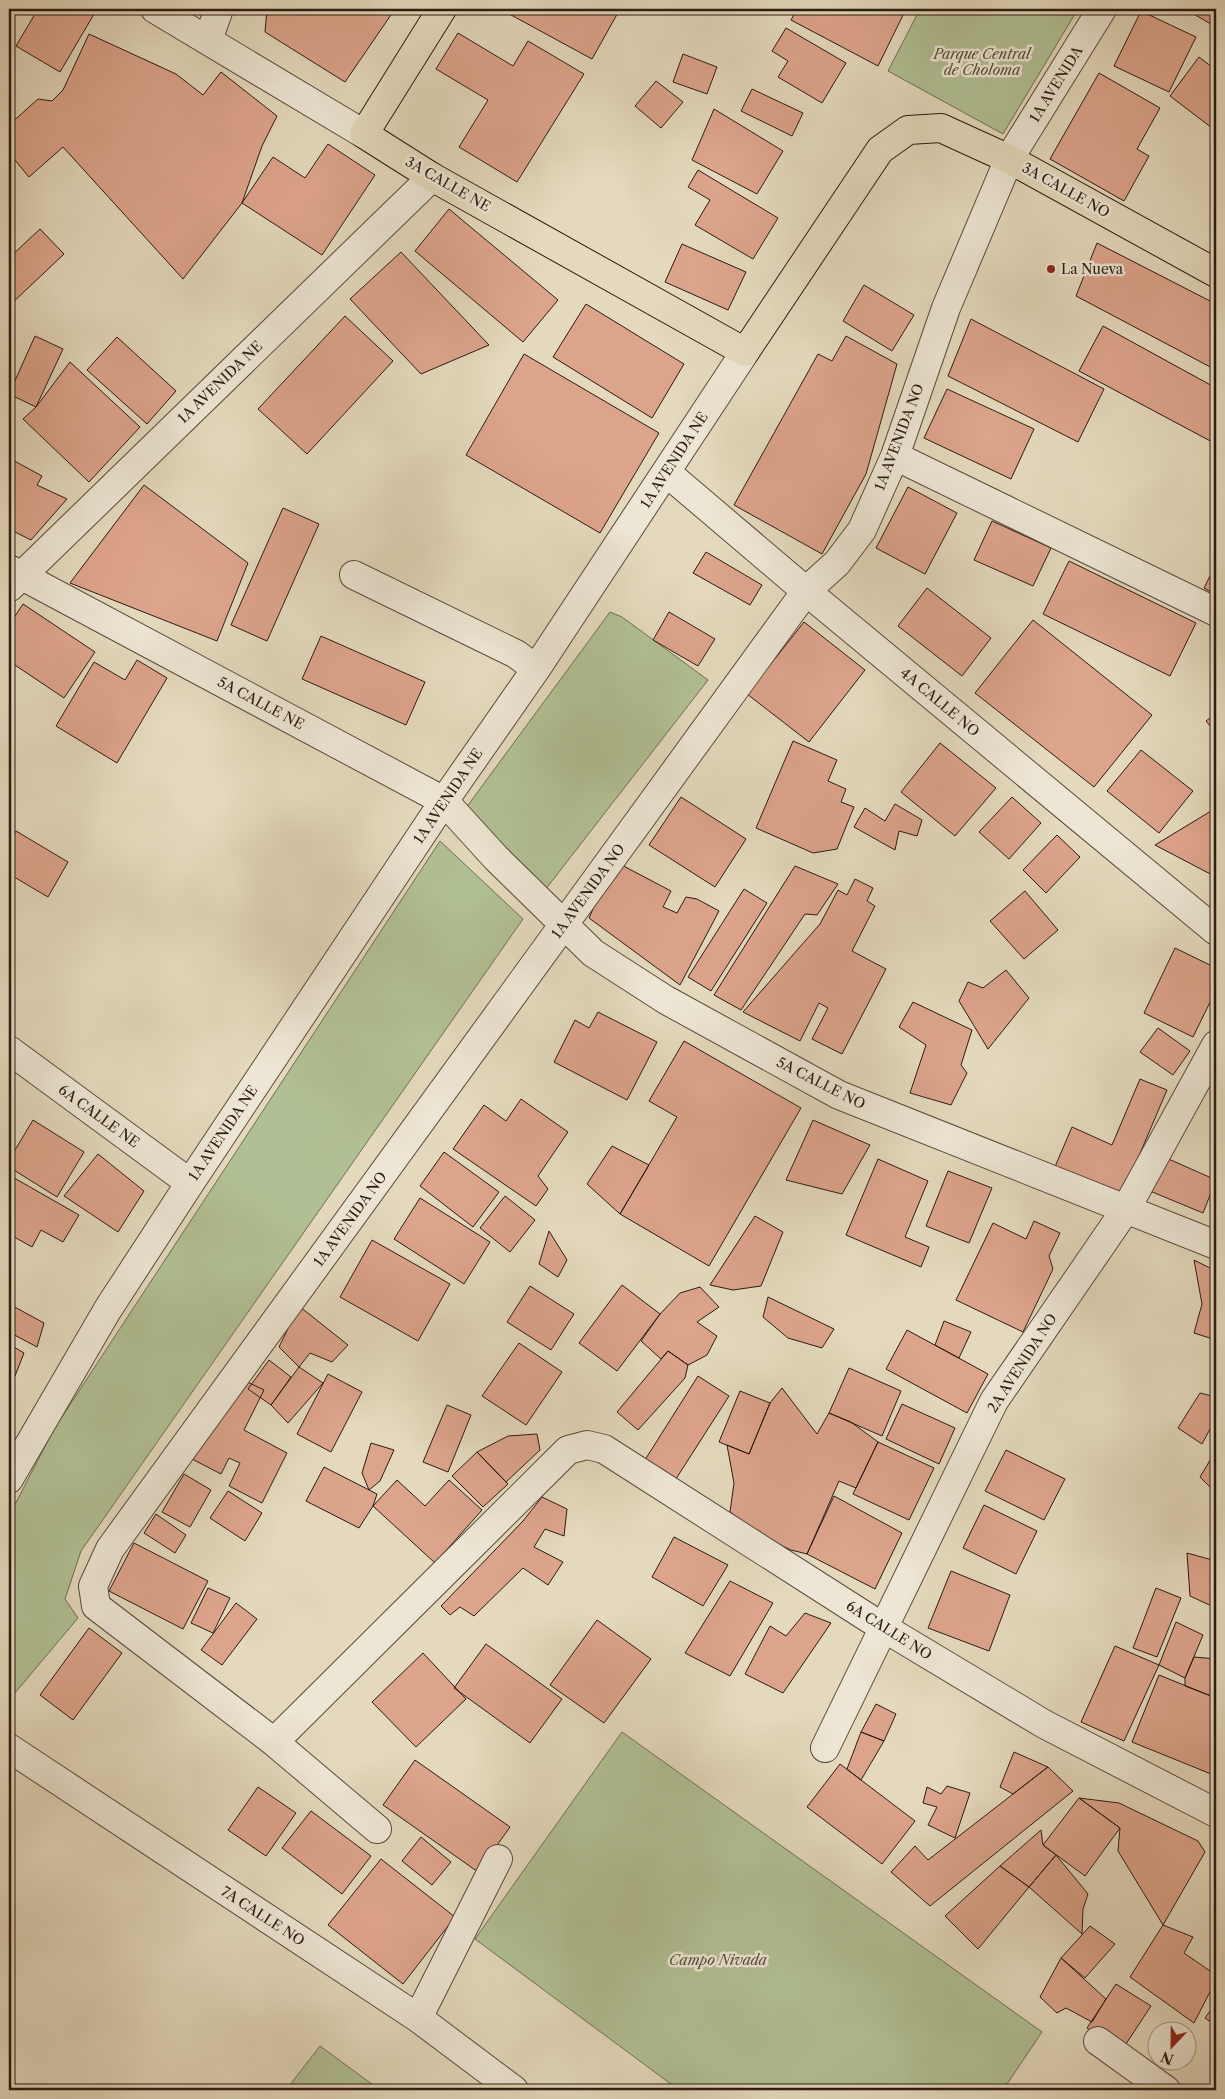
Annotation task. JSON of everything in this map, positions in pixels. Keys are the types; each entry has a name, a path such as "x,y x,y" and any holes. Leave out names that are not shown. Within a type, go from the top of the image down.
{"main road":[{"path":"364,134 442,9"},
{"name":"3A CALLE NO","path":"908,130 941,128 1009,159 1216,273"},
{"name":"1A AVENIDA NE","path":"745,352 880,150 908,130"},
{"name":"3A CALLE NE","path":"364,134 432,176 745,352"}],"street":[{"name":"3A CALLE NE","path":"155,9 364,134"},
{"path":"208,40 220,9"},
{"name":"1A AVENIDA","path":"1009,159 1102,9"},
{"name":"1A AVENIDA NO","path":"274,1742 96,1606 93,1586 110,1549 806,590 837,564 862,530 895,456 946,308 1009,159"},
{"name":"1A AVENIDA NE","path":"13,578 432,176"},
{"name":"1A AVENIDA NE","path":"9,1478 108,1309 190,1183 444,800 536,669 745,352"},
{"path":"895,456 1216,612"},
{"name":"4A CALLE NO","path":"666,472 1216,931"},
{"path":"354,575 516,654 536,669"},
{"name":"5A CALLE NE","path":"13,578 444,800 496,858"},
{"name":"5A CALLE NO","path":"496,858 592,953 666,1000 839,1096 1216,1245"},
{"name":"2A AVENIDA NO","path":"825,1748 994,1401 1126,1209 1216,1045"},
{"name":"6A CALLE NE","path":"9,1050 190,1183"},
{"name":"6A CALLE NO","path":"274,1742 568,1450 587,1445 604,1449 884,1628 1044,1724 1216,1813"},
{"path":"274,1742 377,1829"},
{"name":"7A CALLE NO","path":"9,1748 418,2018 514,2090"},
{"path":"418,2018 498,1858"},
{"path":"1098,2040 1166,2090"}],"green space":[{"name":"Parque Central de Choloma","path":"920,9 1078,9 1003,134 888,71"},
{"path":"610,612 622,617 708,680 545,890 463,812"},
{"path":"440,841 523,919 81,1551 65,1599 78,1618 9,1700 9,1516 54,1429"},
{"name":"Campo Nivada","path":"622,1732 1042,2032 1003,2090 679,2090 475,1939"},
{"path":"320,2046 380,2090 286,2090"}],"building":[{"path":"38,9 97,9 60,72 16,46"},
{"path":"267,9 395,9 345,82 265,32"},
{"path":"500,9 620,9 592,59"},
{"path":"797,9 906,9 878,66 791,20"},
{"path":"1185,9 1216,9 1216,27"},
{"path":"1141,11 1196,37 1169,92 1114,66"},
{"path":"786,28 846,63 822,103 778,77 788,61 772,51"},
{"path":"458,33 513,66 528,41 584,74 517,182 459,147 488,100 436,69"},
{"path":"89,34 176,74 203,95 221,72 277,116 262,146 242,203 183,279 63,147 29,177 9,153 9,125 38,99 52,101 63,90"},
{"path":"683,54 717,67 707,94 673,82"},
{"path":"1199,57 1216,70 1216,131 1170,96"},
{"path":"1099,73 1160,108 1137,149 1149,156 1124,201 1050,159"},
{"path":"656,81 683,102 661,128 635,106"},
{"path":"752,89 803,113 792,136 741,111"},
{"path":"714,109 783,151 757,194 692,160"},
{"path":"328,144 375,175 322,255 242,203 273,157 305,178"},
{"path":"698,170 778,218 753,259 695,225 710,200 688,187"},
{"path":"449,209 558,300 523,342 415,251"},
{"path":"40,229 64,254 9,306 9,258"},
{"path":"1097,243 1216,304 1216,370 1076,296"},
{"path":"682,244 746,272 728,310 665,282"},
{"path":"401,252 489,345 421,374 350,299"},
{"path":"864,285 914,315 892,351 843,321"},
{"path":"586,304 684,364 652,418 553,357"},
{"path":"345,316 393,361 307,454 258,409"},
{"path":"971,319 1104,389 1078,442 948,376"},
{"path":"1103,326 1216,388 1216,444 1079,371"},
{"path":"35,336 63,349 36,407 9,394"},
{"path":"846,336 897,364 866,474 822,554 734,505 818,354 832,361"},
{"path":"117,337 176,391 147,424 87,370"},
{"path":"524,354 659,433 600,533 466,455"},
{"path":"70,362 140,427 89,482 23,419 36,407"},
{"path":"947,389 1034,429 1011,479 924,438"},
{"path":"9,458 42,476 37,485 67,499 31,540 9,529"},
{"path":"144,485 248,563 217,641 70,583"},
{"path":"908,487 957,513 925,574 876,548"},
{"path":"283,508 319,524 267,641 231,625"},
{"path":"992,521 1051,548 1033,586 974,560"},
{"path":"706,552 762,585 750,605 693,573"},
{"path":"1069,561 1196,623 1170,676 1043,614"},
{"path":"1216,564 1216,595 1204,588"},
{"path":"927,588 991,638 962,676 898,626"},
{"path":"23,604 95,652 64,698 9,661 9,625"},
{"path":"669,612 715,639 698,666 653,640"},
{"path":"1033,620 1152,715 1094,787 975,693"},
{"path":"804,622 865,670 809,742 747,694"},
{"path":"321,636 425,682 406,725 302,679"},
{"path":"137,660 167,678 117,763 56,726 94,662 125,680"},
{"path":"1216,713 1216,733 1206,721"},
{"path":"793,741 837,760 828,781 846,789 841,802 854,807 837,849 813,853 756,828"},
{"path":"940,743 996,788 955,836 901,792"},
{"path":"1141,750 1193,791 1159,833 1107,791"},
{"path":"681,797 746,839 715,887 649,845"},
{"path":"1012,797 1041,823 1009,859 979,832"},
{"path":"895,804 922,820 917,836 899,831 895,850 854,827 865,808 885,821"},
{"path":"1216,808 1216,877 1155,845"},
{"path":"16,831 68,862 48,897 9,874 9,843"},
{"path":"1057,835 1080,857 1046,893 1023,870"},
{"path":"614,861 671,891 663,907 677,913 686,897 697,899 719,911 680,985 589,918"},
{"path":"795,866 838,884 817,915 805,914 741,1010 714,995"},
{"path":"855,879 873,888 867,901 875,906 852,951 886,969 842,1054 812,1039 828,1008 819,1003 800,1041 743,1012 820,924 838,890 847,895"},
{"path":"744,889 767,903 711,991 688,977"},
{"path":"1025,891 1058,930 1024,959 990,921"},
{"path":"1175,948 1216,968 1216,990 1193,1037 1144,1013"},
{"path":"1006,970 1029,998 988,1049 959,1001 968,982 983,988"},
{"path":"913,1002 972,1030 961,1065 967,1073 951,1105 910,1093 926,1045 899,1027"},
{"path":"598,1012 657,1042 627,1100 554,1062 575,1020 589,1028"},
{"path":"1158,1028 1190,1051 1173,1075 1140,1052"},
{"path":"684,1041 801,1108 709,1266 620,1214 677,1117 649,1101"},
{"path":"1140,1079 1167,1090 1121,1198 1054,1169 1072,1127 1112,1145"},
{"path":"521,1099 568,1132 538,1176 548,1189 536,1206 453,1149 484,1105 506,1121"},
{"path":"33,1120 84,1152 57,1197 9,1167 9,1160"},
{"path":"813,1120 870,1145 842,1194 786,1180"},
{"path":"612,1146 649,1165 620,1214 587,1184"},
{"path":"444,1152 499,1192 473,1227 420,1186"},
{"path":"98,1154 144,1191 118,1232 64,1196"},
{"path":"1164,1157 1216,1180 1203,1213 1150,1191"},
{"path":"878,1159 928,1181 905,1237 929,1247 921,1267 846,1235"},
{"path":"948,1171 992,1188 969,1243 926,1226"},
{"path":"9,1175 79,1215 63,1242 41,1230 32,1247 9,1234"},
{"path":"505,1196 535,1220 510,1252 480,1228"},
{"path":"420,1198 490,1242 464,1284 394,1239"},
{"path":"755,1216 783,1232 761,1286 733,1290 710,1285"},
{"path":"1034,1221 1060,1233 1049,1256 1053,1269 1023,1332 956,1300 993,1223 1026,1239"},
{"path":"549,1231 567,1260 558,1277 539,1264"},
{"path":"372,1240 450,1284 418,1341 340,1297"},
{"path":"1194,1260 1216,1271 1216,1340 1194,1333 1202,1304"},
{"path":"622,1285 660,1314 617,1371 579,1343"},
{"path":"530,1286 574,1314 551,1350 507,1322"},
{"path":"700,1287 719,1307 697,1322 717,1336 707,1355 688,1365 668,1351 661,1359 641,1341 660,1314 680,1293"},
{"path":"768,1297 834,1329 822,1348 788,1338 763,1317"},
{"path":"11,1305 44,1323 37,1347 9,1332 9,1308"},
{"path":"299,1306 348,1345 332,1362 310,1353 299,1367 279,1347"},
{"path":"944,1321 971,1332 959,1358 935,1345"},
{"path":"907,1330 988,1374 967,1413 886,1369"},
{"path":"519,1343 562,1372 526,1425 482,1396"},
{"path":"9,1344 24,1353 15,1376 9,1373"},
{"path":"668,1351 688,1365 685,1378 638,1430 617,1412"},
{"path":"269,1360 291,1377 271,1405 248,1389"},
{"path":"299,1367 323,1383 288,1423 271,1405"},
{"path":"849,1368 901,1391 882,1436 829,1413"},
{"path":"328,1374 362,1392 331,1452 297,1434"},
{"path":"235,1376 264,1390 244,1430 287,1453 262,1503 229,1486 240,1463 229,1458 221,1474 192,1459"},
{"path":"698,1376 729,1396 674,1482 643,1463"},
{"path":"782,1388 817,1434 829,1413 851,1422 878,1442 856,1488 839,1481 807,1554 791,1550 764,1537 730,1512 734,1483 727,1445 749,1454 770,1403"},
{"path":"740,1391 770,1403 749,1454 719,1442"},
{"path":"1200,1393 1216,1397 1216,1418 1202,1444 1178,1428"},
{"path":"902,1404 955,1428 939,1464 886,1439"},
{"path":"447,1405 471,1415 448,1472 423,1462"},
{"path":"537,1434 540,1450 506,1482 477,1452 508,1436"},
{"path":"878,1442 934,1468 909,1520 853,1494"},
{"path":"371,1443 394,1450 380,1481 369,1490 362,1473"},
{"path":"1006,1450 1065,1479 1044,1520 985,1491"},
{"path":"477,1452 508,1484 483,1507 452,1476"},
{"path":"1212,1457 1216,1457 1216,1493 1200,1477"},
{"path":"324,1467 377,1494 373,1506 359,1528 306,1501"},
{"path":"184,1474 211,1490 190,1527 162,1512"},
{"path":"397,1480 425,1506 449,1480 482,1510 435,1563 373,1506"},
{"path":"228,1491 262,1513 245,1541 210,1518"},
{"path":"834,1496 902,1533 875,1589 807,1554"},
{"path":"542,1497 567,1509 564,1536 545,1529 534,1547 563,1562 548,1585 523,1568 474,1616 460,1607 450,1615 441,1606 523,1521"},
{"path":"984,1505 1037,1531 1016,1574 963,1548"},
{"path":"156,1514 186,1535 175,1553 144,1533"},
{"path":"674,1537 728,1565 703,1606 652,1577"},
{"path":"134,1543 208,1581 183,1629 109,1591"},
{"path":"1187,1553 1216,1561 1216,1608 1190,1596"},
{"path":"951,1571 1010,1595 989,1651 928,1628"},
{"path":"730,1581 773,1603 730,1676 685,1653"},
{"path":"208,1588 230,1598 213,1633 191,1623"},
{"path":"1156,1588 1181,1598 1157,1657 1133,1648"},
{"path":"236,1603 257,1619 222,1665 201,1650"},
{"path":"805,1613 831,1623 783,1693 745,1674 770,1626 786,1636"},
{"path":"597,1620 651,1659 604,1723 550,1685"},
{"path":"1176,1622 1203,1635 1185,1678 1159,1665"},
{"path":"89,1628 122,1653 73,1720 40,1695"},
{"path":"486,1644 562,1699 530,1743 454,1688"},
{"path":"1115,1646 1159,1665 1124,1741 1081,1722"},
{"path":"423,1653 466,1699 416,1747 372,1702"},
{"path":"1194,1657 1216,1659 1216,1698 1185,1686 1185,1678"},
{"path":"1159,1675 1216,1698 1216,1776 1132,1742"},
{"path":"876,1704 896,1714 884,1741 861,1732"},
{"path":"861,1732 884,1741 861,1780 847,1769"},
{"path":"1014,1752 1048,1767 1013,1794 1000,1787"},
{"path":"415,1760 510,1827 478,1872 383,1805"},
{"path":"840,1764 915,1821 882,1864 807,1807"},
{"path":"1048,1767 1073,1791 930,1906 891,1872 915,1846 928,1860"},
{"path":"947,1786 970,1793 955,1838 928,1825 937,1807 923,1803 927,1787 941,1794"},
{"path":"258,1787 296,1813 266,1856 228,1830"},
{"path":"1079,1798 1120,1828 1085,1876 1043,1845"},
{"path":"1079,1798 1119,1803 1198,1841 1205,1852 1163,1925 1118,1851 1120,1828"},
{"path":"311,1811 371,1856 342,1894 282,1848"},
{"path":"1041,1830 1043,1845 1056,1855 1029,1887 1000,1866"},
{"path":"421,1837 451,1862 432,1885 402,1861"},
{"path":"1056,1855 1088,1894 1083,1909 1082,1934 1029,1887"},
{"path":"381,1859 455,1917 403,1984 328,1925"},
{"path":"1000,1866 1029,1887 978,1949 945,1916"},
{"path":"1163,1925 1193,1937 1184,1953 1216,1975 1216,1980 1195,2022 1193,2022 1130,1977"},
{"path":"1090,1926 1115,1944 1085,1978 1061,1958"},
{"path":"1061,1958 1106,1999 1092,2022 1066,2008 1057,2013 1040,1997"},
{"path":"1116,1984 1151,2006 1122,2050 1087,2028"},
{"path":"1216,2003 1216,2026 1205,2018"}],"place":[{"name":"La Nueva","path":"1051,269"}]}
